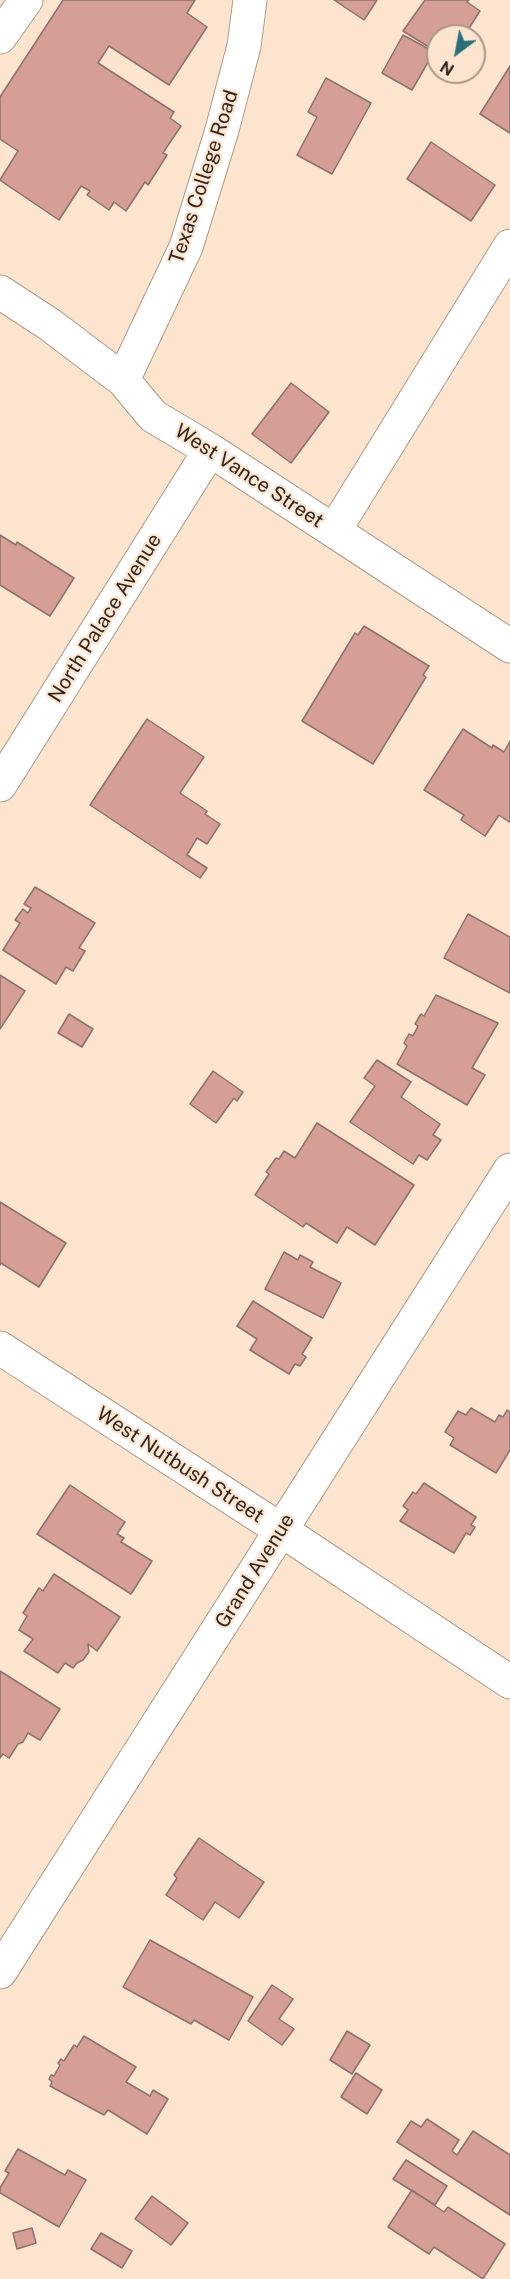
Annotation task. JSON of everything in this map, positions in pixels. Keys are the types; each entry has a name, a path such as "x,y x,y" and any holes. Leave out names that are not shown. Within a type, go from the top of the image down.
{"street":[{"path":"0,37 26,0"},
{"name":"Texas College Road","path":"123,380 186,247 222,130 244,46 250,0"},
{"path":"334,531 510,246"},
{"name":"West Vance Street","path":"0,292 49,324 123,380 153,416 210,450 510,646"},
{"name":"North Palace Avenue","path":"0,785 210,450"},
{"name":"Grand Avenue","path":"0,1972 510,1170"},
{"name":"West Nutbush Street","path":"0,1348 510,1682"}],"building":[{"path":"63,0 195,0 187,13 207,27 169,85 109,46 98,63 174,112 170,118 181,126 163,153 167,155 148,185 145,182 126,211 114,202 109,210 87,195 90,191 81,186 59,220 0,180 18,151 0,139 0,97"},
{"path":"334,0 377,0 364,20"},
{"path":"425,0 469,0 467,2 480,11 472,24 426,24 426,45 403,31"},
{"path":"403,35 426,48 426,66 412,90 382,73"},
{"path":"510,66 510,133 480,114"},
{"path":"326,78 371,103 332,174 297,155 317,117 308,112"},
{"path":"431,142 495,185 471,221 407,179"},
{"path":"291,383 329,412 291,463 252,434"},
{"path":"0,535 16,545 17,542 74,578 50,616 0,585"},
{"path":"364,626 429,666 423,675 426,677 373,764 302,721 355,633 358,635"},
{"path":"147,719 204,757 180,793 207,811 205,814 220,824 207,844 197,838 187,855 207,868 200,878 90,805"},
{"path":"463,729 492,748 493,745 504,752 510,741 510,820 509,822 499,815 485,836 461,820 464,815 424,790"},
{"path":"35,887 95,923 79,948 85,951 73,971 66,967 56,984 3,950 20,923 15,920 23,909 28,913 31,908 24,904"},
{"path":"468,914 510,937 510,993 444,958"},
{"path":"0,975 25,991 0,1029"},
{"path":"436,995 498,1023 472,1068 485,1075 467,1105 397,1064 407,1046 404,1043 409,1034 413,1036 418,1026 415,1024 421,1014 424,1016"},
{"path":"69,1014 93,1029 82,1047 58,1033"},
{"path":"377,1060 411,1082 401,1097 440,1124 433,1135 441,1140 427,1160 419,1155 413,1164 350,1122 375,1086 364,1078"},
{"path":"213,1071 243,1092 237,1101 234,1098 216,1123 190,1104"},
{"path":"317,1123 414,1185 375,1245 347,1227 337,1243 306,1223 303,1227 255,1195 269,1174 266,1172 276,1158 279,1159 284,1151 295,1158"},
{"path":"0,1202 66,1243 39,1287 1,1263 0,1265"},
{"path":"284,1252 298,1260 300,1255 313,1262 310,1267 341,1283 323,1318 265,1289"},
{"path":"253,1301 312,1338 302,1354 306,1357 300,1366 295,1364 289,1374 250,1350 257,1339 237,1326"},
{"path":"471,1408 495,1422 499,1415 503,1417 507,1410 510,1412 510,1450 496,1473 450,1445 454,1438 445,1432 458,1411 466,1415"},
{"path":"424,1483 476,1517 471,1525 475,1527 470,1535 466,1533 454,1553 400,1521 408,1510 403,1506 413,1492 416,1494"},
{"path":"70,1485 125,1522 117,1534 124,1538 121,1542 152,1561 131,1594 37,1534"},
{"path":"54,1574 120,1617 97,1651 88,1644 89,1652 83,1660 73,1668 65,1663 58,1673 24,1651 33,1639 19,1630 27,1616 23,1613 39,1588 43,1591"},
{"path":"0,1671 60,1709 40,1740 28,1733 9,1758 3,1754 0,1758"},
{"path":"199,1838 264,1882 239,1918 215,1902 203,1920 166,1895 177,1878 174,1875"},
{"path":"150,1940 253,1997 229,2040 194,2020 191,2024 123,1987"},
{"path":"272,1985 293,1999 279,2019 294,2029 282,2045 248,2021"},
{"path":"347,2031 370,2045 352,2074 330,2060"},
{"path":"84,2036 136,2067 126,2082 150,2096 153,2090 168,2099 147,2134 108,2110 104,2115 50,2086 52,2082 49,2079 51,2075 54,2076 60,2065 58,2063 61,2059 64,2061 74,2045 77,2047"},
{"path":"356,2073 382,2090 367,2114 341,2097"},
{"path":"427,2119 459,2140 452,2151 457,2155 473,2131 510,2155 510,2215 397,2142 411,2121 421,2127"},
{"path":"18,2149 65,2175 68,2170 86,2180 59,2227 0,2193 0,2188 9,2173 5,2171"},
{"path":"406,2160 447,2186 435,2205 393,2179"},
{"path":"412,2190 444,2212 448,2207 505,2244 483,2279 434,2247 429,2254 388,2227"},
{"path":"152,2196 188,2223 171,2245 135,2219"},
{"path":"32,2228 36,2243 17,2249 13,2233"},
{"path":"101,2233 132,2251 122,2268 91,2249"}]}
